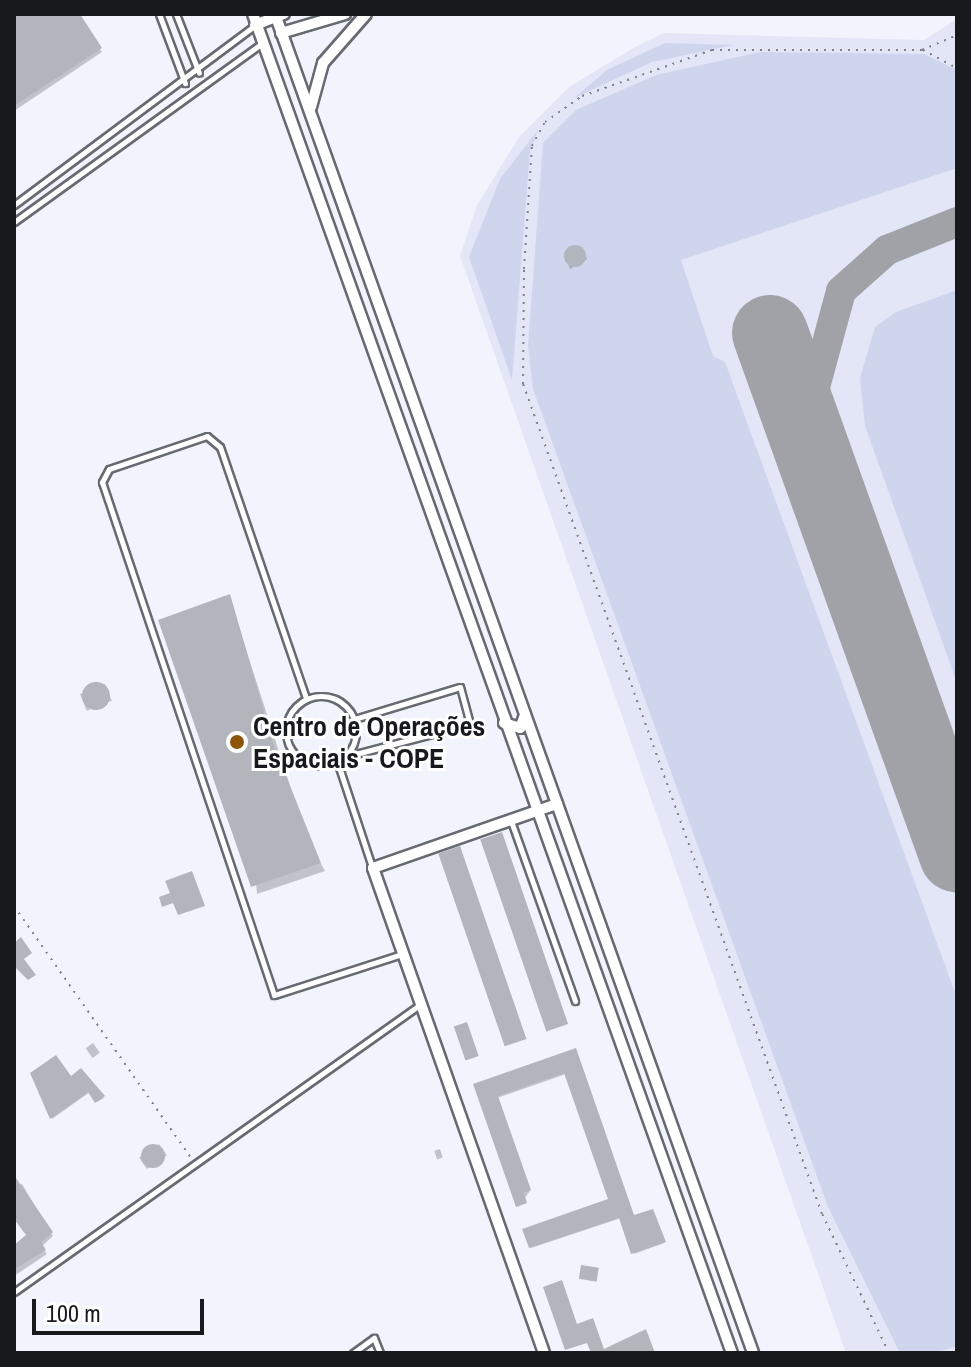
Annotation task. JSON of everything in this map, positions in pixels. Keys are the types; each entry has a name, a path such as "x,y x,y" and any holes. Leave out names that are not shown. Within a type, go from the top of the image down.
{"street":[{"path":"281,33 345,14"},
{"path":"311,113 323,63 366,14"},
{"path":"732,1353 535,812 254,20 278,15 281,33 753,1353"},
{"path":"504,723 520,728 525,715"},
{"path":"544,1353 373,868 557,804"},
{"path":"549,851 558,836 571,843"}],"lane":[{"path":"159,14 185,83"},
{"path":"176,14 199,73"},
{"path":"14,205 199,73 254,20"},
{"path":"14,222 261,44"},
{"path":"306,698 220,447 207,436 109,469 102,482 274,995 403,954"},
{"path":"348,756 355,719 342,701 306,698 290,710 284,730 293,752 312,768 338,764 348,756 470,724 460,687 355,719"},
{"path":"338,764 373,868"},
{"path":"511,820 575,1001"},
{"path":"14,1292 420,1005"},
{"path":"353,1353 374,1338 380,1353"}],"path":[{"path":"889,1353 822,1214 770,1074 557,486 523,384 520,346 532,146 545,122 570,103 712,50 922,50 957,35"},
{"path":"922,50 957,68"},
{"path":"14,906 195,1164"}],"shaded area":[{"path":"957,19 957,1353 846,1353 460,256 477,205 519,137 569,87 664,33 924,40"},
{"path":"665,43 733,45 652,62 574,98 607,70"},
{"path":"760,52 924,54 957,70 957,168 681,260 713,356 725,362 957,998 957,1346 935,1353 900,1353 828,1207 533,389 528,346 543,143 576,110 656,75"},
{"path":"538,130 530,151 512,380 469,257 500,179"},
{"path":"957,290 957,683 865,426 860,378 875,327 896,312"}],"building":[{"path":"14,14 80,14 102,48 14,106"},
{"path":"575,245 583,248 586,256 583,264 575,267 567,264 564,256 567,248"},
{"name":"Centro de Operações Espaciais - COPE","path":"230,594 274,746 321,863 251,887 158,620"},
{"path":"96,682 106,686 110,696 106,706 96,710 86,706 82,696 86,686"},
{"path":"502,832 568,1024 546,1031 480,839"},
{"path":"460,846 526,1039 505,1046 438,853"},
{"path":"192,871 205,906 178,915 173,903 162,907 159,897 170,893 165,881"},
{"path":"21,937 32,953 24,959 36,975 28,980 14,966 14,943"},
{"path":"467,1022 479,1056 465,1061 454,1027"},
{"path":"576,1048 634,1215 653,1209 666,1242 631,1254 619,1218 529,1248 522,1229 608,1199 564,1073 498,1096 531,1190 524,1193 527,1203 516,1207 473,1084"},
{"path":"56,1055 71,1076 81,1068 105,1096 95,1103 88,1092 50,1119 30,1073"},
{"path":"153,1144 161,1148 165,1156 161,1164 153,1168 145,1164 141,1156 145,1148"},
{"path":"14,1175 53,1232 41,1242 46,1250 14,1269 14,1245 26,1235 14,1219"},
{"path":"581,1265 599,1268 597,1282 579,1279"},
{"path":"562,1280 577,1324 593,1318 604,1349 646,1329 655,1353 591,1353 587,1343 565,1350 543,1287"}],"taxiway":[{"path":"815,453 815,387 841,291 887,250 957,222"}],"runway":[{"path":"770,333 957,854"}],"place":[{"name":"Centro de Operações Espaciais - COPE","path":"237,742"}]}
